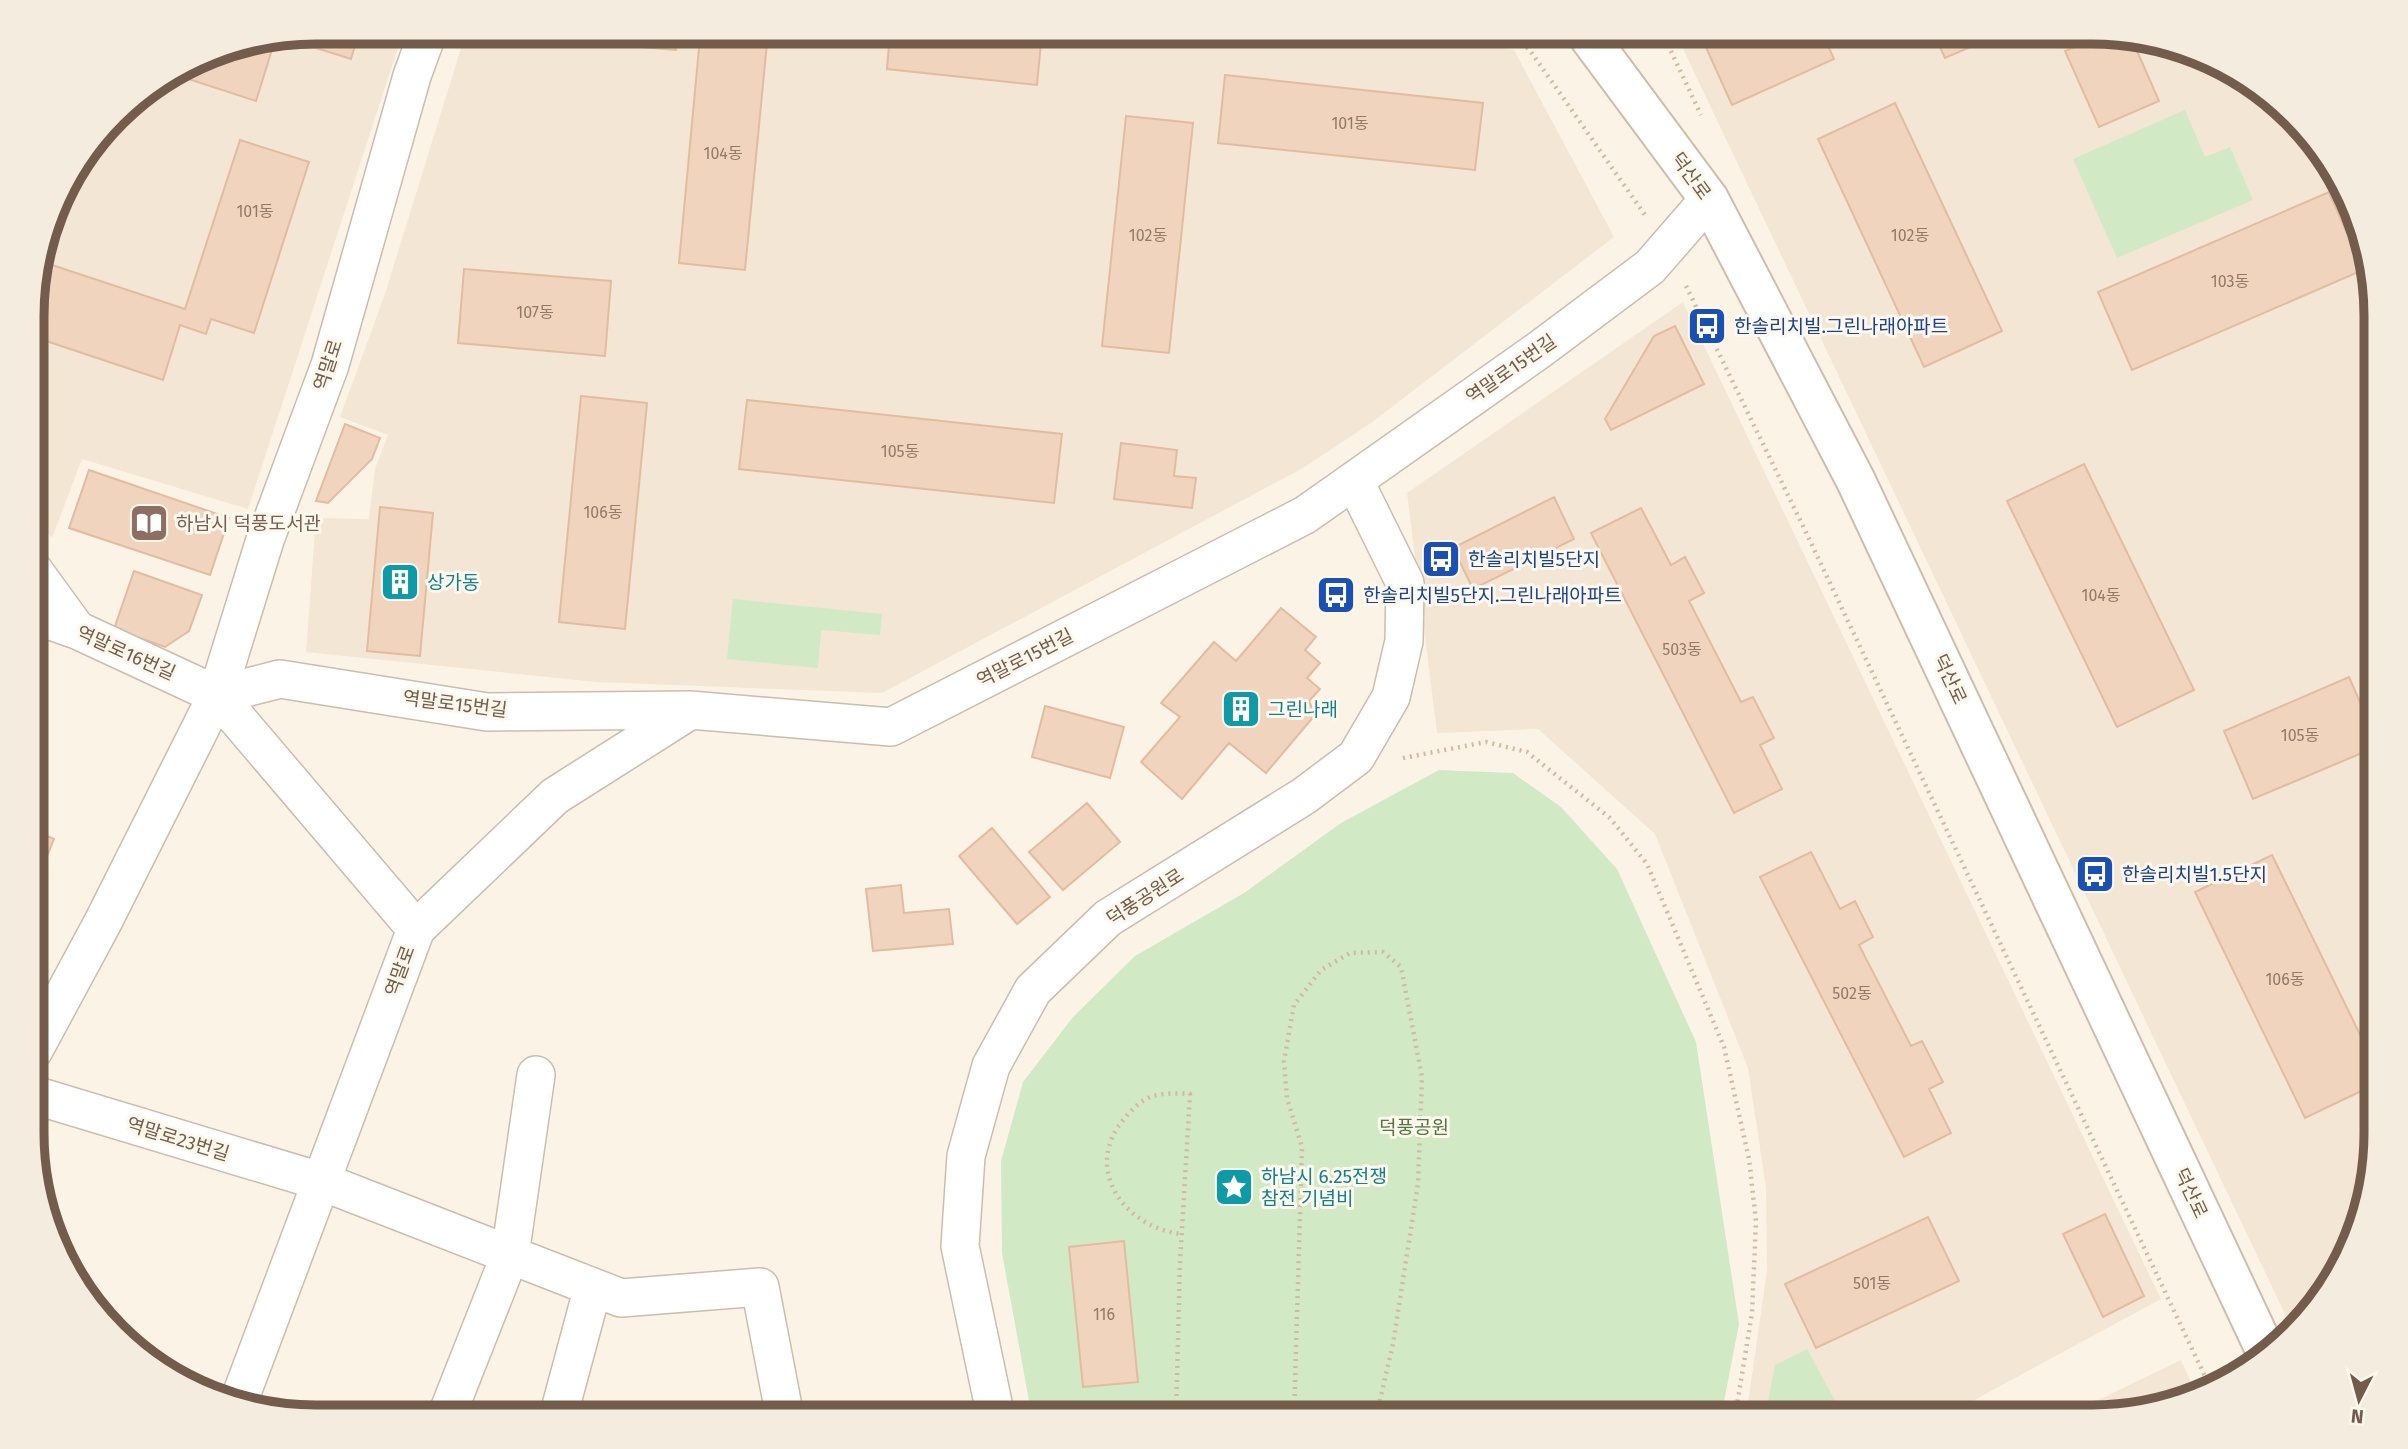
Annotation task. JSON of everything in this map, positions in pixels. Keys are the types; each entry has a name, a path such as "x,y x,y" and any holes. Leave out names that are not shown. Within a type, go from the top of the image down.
{"main road":[{"name":"덕산로","path":"1594,44 1709,199 1856,481 2263,1345"}],"street":[{"name":"역말로","path":"44,1031 103,922 217,695 265,540 330,365 412,76 424,44"},
{"name":"역말로15번길","path":"217,695 280,679 487,712 690,710 891,727 1305,515 1355,482 1639,275 1667,248 1709,199"},
{"name":"덕풍공원로","path":"993,1405 960,1246 966,1156 991,1066 1033,990 1108,918 1304,796 1356,757 1391,696 1404,641 1405,583 1355,482"},
{"path":"44,585 77,630"},
{"name":"역말로16번길","path":"44,618 77,630 217,695"},
{"name":"역말로","path":"217,695 416,929 323,1182"},
{"path":"416,929 555,796 690,710"},
{"path":"451,1405 510,1255 537,1075"},
{"name":"역말로23번길","path":"44,1098 323,1182 621,1298 760,1287 783,1405"},
{"path":"241,1395 323,1182"},
{"path":"561,1405 593,1287"}],"path":[{"path":"1521,44 1529,49 1667,248 1803,526 2207,1380"},
{"path":"1370,732 1397,758 1412,758 1486,742 1527,752 1610,818 1647,864 1724,1047 1749,1159 1756,1220 1752,1313 1737,1405"},
{"path":"1294,1405 1302,1147 1287,1098 1284,1061 1294,1005 1321,970 1350,953 1383,952 1401,967 1422,1077 1418,1184 1393,1344 1379,1405"},
{"path":"1176,1405 1190,1094 1172,1093 1152,1097 1133,1108 1114,1136 1109,1169 1114,1190 1126,1209 1143,1223 1164,1232 1182,1234"}],"shaded area":[{"path":"298,44 399,44 248,509 82,459 52,538 44,529 46,281 64,212 80,180 100,150 150,100 180,80 212,64 263,49"},
{"path":"462,44 1482,44 1514,50 1614,237 1371,423 1303,468 882,693 596,682 306,652 316,518 369,519 375,469 388,435 340,417 385,294"},
{"path":"1681,44 2110,44 2162,53 2196,64 2228,80 2271,111 2308,150 2328,180 2344,212 2359,263 2364,298 2364,1151 2359,1186 2344,1237 2328,1269 2308,1299 2288,1321"},
{"path":"1683,302 2161,1299 1965,1405 1748,1405 1767,1270 1766,1188 1748,1068 1655,834 1538,729 1437,733 1407,493"},
{"path":"2181,1360 2193,1386 2145,1400 2088,1405"}],"green space":[{"path":"2185,110 2205,157 2230,147 2253,200 2117,258 2073,159"},
{"path":"733,599 882,614 880,635 821,630 818,668 727,659"},
{"name":"덕풍공원","path":"1439,770 1513,773 1561,807 1617,869 1696,1042 1739,1324 1723,1405 1030,1405 1002,1253 1001,1161 1023,1082 1073,1017 1135,956 1244,893 1341,823"},
{"path":"1807,1349 1837,1405 1767,1405 1775,1365"}],"building":[{"path":"303,44 355,44 351,59"},
{"path":"603,44 677,44 676,50"},
{"path":"699,44 767,44 745,270 679,263"},
{"path":"889,44 1041,44 1037,85 887,69"},
{"path":"1704,44 1827,44 1834,59 1732,105"},
{"path":"1939,44 1977,44 1945,58"},
{"path":"2081,44 2136,47 2159,101 2099,127 2065,51"},
{"path":"273,47 256,101 185,78 229,58"},
{"path":"1225,75 1483,103 1475,170 1218,143"},
{"path":"1895,103 2002,331 1924,367 1818,139"},
{"path":"1126,116 1193,123 1169,353 1102,346"},
{"path":"240,140 309,162 254,333 211,319 206,334 180,325 163,380 44,340 44,298 49,264 185,309"},
{"path":"2329,192 2358,258 2360,271 2132,370 2098,292"},
{"path":"464,269 611,281 605,356 458,343"},
{"path":"1675,326 1704,384 1611,430 1605,419 1654,336"},
{"path":"581,396 647,403 625,629 559,622"},
{"path":"747,400 1062,434 1054,503 739,469"},
{"path":"345,424 380,438 372,459 328,503 316,501"},
{"path":"1121,443 1177,450 1174,476 1196,478 1192,508 1114,499"},
{"path":"2084,464 2194,690 2117,727 2007,501"},
{"name":"하남시 덕풍도서관","path":"89,470 229,518 210,575 69,528"},
{"path":"1554,497 1574,539 1473,589 1453,548"},
{"name":"상가동","path":"380,507 433,513 420,656 367,651"},
{"path":"1641,508 1671,565 1685,557 1704,593 1689,601 1741,702 1753,697 1774,738 1760,745 1782,789 1734,813 1591,533"},
{"path":"134,571 202,595 189,631 165,647 114,629"},
{"name":"그린나래","path":"1281,608 1316,637 1305,650 1320,663 1307,678 1320,689 1309,701 1315,715 1266,773 1229,743 1182,799 1141,762 1180,717 1161,703 1214,642 1236,661"},
{"path":"2349,677 2364,711 2364,752 2253,799 2224,731"},
{"path":"1045,706 1124,727 1110,778 1032,757"},
{"path":"1087,803 1120,842 1063,890 1029,852"},
{"path":"992,828 1050,897 1017,924 959,856"},
{"path":"44,834 54,839 44,864"},
{"path":"1811,852 1840,909 1855,901 1873,937 1859,945 1911,1046 1922,1041 1943,1082 1929,1089 1951,1133 1904,1157 1760,877"},
{"path":"2272,855 2364,1043 2364,1090 2305,1118 2195,892"},
{"path":"901,885 904,913 949,909 953,944 873,951 866,889"},
{"path":"2105,1214 2144,1296 2103,1317 2063,1234"},
{"path":"1928,1217 1959,1281 1816,1348 1785,1284"},
{"path":"1124,1241 1138,1382 1083,1387 1069,1247"}],"place":[{"name":"한솔리치빌.그린나래아파트","path":"1707,326"},
{"name":"하남시 덕풍도서관","path":"149,523"},
{"name":"한솔리치빌5단지","path":"1441,559"},
{"name":"상가동","path":"400,582"},
{"name":"한솔리치빌5단지.그린나래아파트","path":"1336,595"},
{"name":"그린나래","path":"1241,709"},
{"name":"한솔리치빌1.5단지","path":"2095,874"},
{"name":"하남시 6.25전쟁 참전 기념비","path":"1234,1187"}]}
